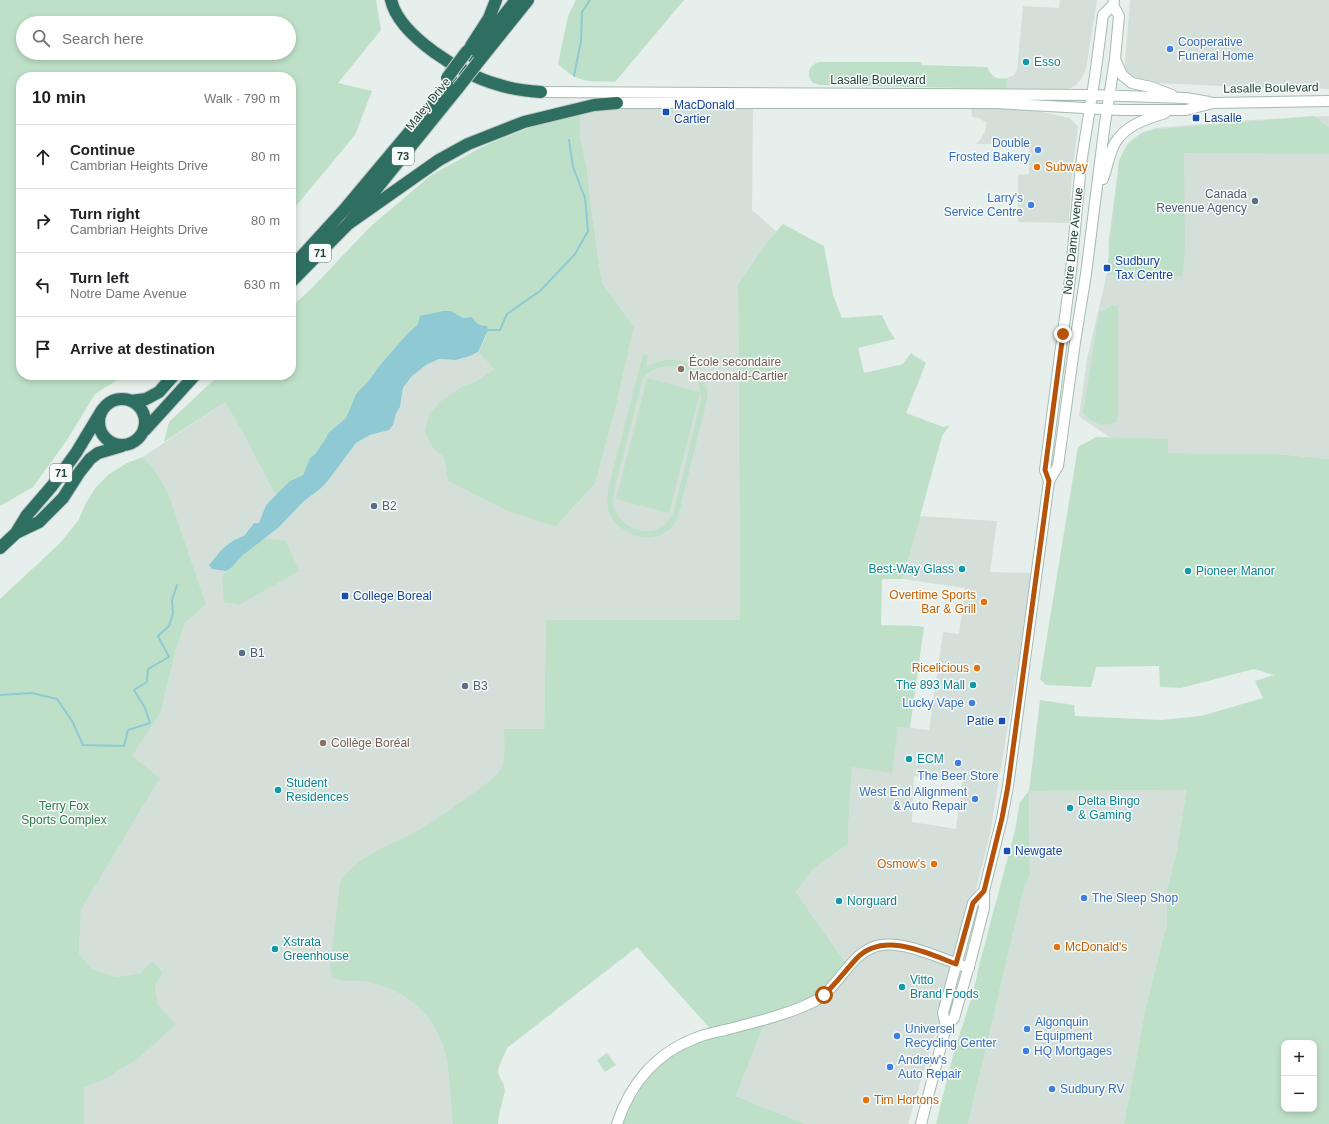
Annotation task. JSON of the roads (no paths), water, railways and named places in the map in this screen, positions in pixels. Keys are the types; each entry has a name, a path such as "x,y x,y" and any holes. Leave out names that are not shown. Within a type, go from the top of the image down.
{"highway":[{"path":"391,0 398,16 409,30 442,58 466,72 496,84 518,90 542,92"},
{"path":"473,56 496,0"},
{"name":"Maley Drive","path":"348,224 516,0"},
{"name":"Maley Drive","path":"473,56 528,0"},
{"name":"Maley Drive","path":"296,263 343,211 453,82"},
{"path":"348,224 438,160 468,144 524,122 594,105 616,103"},
{"name":"71","path":"296,277 348,224"},
{"path":"131,401 146,399 159,392 170,380"},
{"path":"145,430 146,423 142,409 131,401 118,399 106,405 102,410 99,424 100,430 104,437 115,445 122,446 130,444 141,437 145,430 190,380"},
{"name":"71","path":"0,548 16,533 27,515 52,486 76,453 102,410"},
{"name":"71","path":"16,533 39,522 63,498 90,460 98,453 122,446"}],"main road":[{"name":"Notre Dame Avenue","path":"946,1026 954,1018 969,968 984,908 984,891 1002,818 1008,786 1049,481 1058,466 1115,59 1119,16 1113,2 1103,15 1081,164 1071,271 1045,470 1049,481"},
{"path":"1115,59 1122,75 1132,83 1152,87 1179,98"},
{"name":"Lasalle Boulevard","path":"542,92 1092,95 1186,98 1213,103 1329,101"},
{"name":"Lasalle Boulevard","path":"616,103 994,104 1090,107 1107,109 1186,110 1213,103"},
{"path":"1096,200 1115,144 1124,131 1138,123 1175,110"},
{"name":"Notre Dame Avenue","path":"921,1124 946,1026 943,1012 973,903 984,891"},
{"path":"617,1124 622,1109 637,1082 651,1065 664,1054 697,1037 776,1016 795,1010 815,1001 824,995 857,958 870,949 882,945 897,945 927,953 969,968"}],"water":[{"path":"443,311 451,311 463,318 472,317 478,324 487,326 488,330 478,352 456,360 439,359 426,365 412,376 403,388 400,407 393,425 389,430 370,435 356,443 320,489 304,501 278,528 243,555 231,568 226,571 212,569 209,565 220,552 233,541 244,536 254,523 259,523 266,505 290,481 303,475 310,458 315,454 328,433 346,418 356,394 407,334 418,324 420,316"}],"waterway":[{"path":"574,76 581,41 582,12 590,0"},
{"path":"488,330 500,330 507,314 540,291 575,254 588,231 585,198 573,167 569,140"},
{"path":"0,695 32,693 57,699 72,721 83,745 124,746 128,730 150,723 145,708 134,690 147,682 148,669 169,657 158,636 169,626 173,613 172,600 177,585"}],"place":[{"name":"Cooperative Funeral Home","path":"1170,49"},
{"name":"Esso","path":"1026,62"},
{"name":"MacDonald Cartier","path":"666,112"},
{"name":"Lasalle","path":"1196,118"},
{"name":"Double Frosted Bakery","path":"1038,150"},
{"name":"Subway","path":"1037,167"},
{"name":"Canada Revenue Agency","path":"1255,201"},
{"name":"Larry's Service Centre","path":"1031,205"},
{"name":"Sudbury Tax Centre","path":"1107,268"},
{"name":"École secondaire Macdonald-Cartier","path":"681,369"},
{"name":"B2","path":"374,506"},
{"name":"Best-Way Glass","path":"962,569"},
{"name":"Pioneer Manor","path":"1188,571"},
{"name":"College Boreal","path":"345,596"},
{"name":"Overtime Sports Bar & Grill","path":"984,602"},
{"name":"B1","path":"242,653"},
{"name":"Ricelicious","path":"977,668"},
{"name":"The 893 Mall","path":"973,685"},
{"name":"B3","path":"465,686"},
{"name":"Lucky Vape","path":"972,703"},
{"name":"Patie","path":"1002,721"},
{"name":"Collège Boréal","path":"323,743"},
{"name":"ECM","path":"909,759"},
{"name":"The Beer Store","path":"958,763"},
{"name":"Student Residences","path":"278,790"},
{"name":"West End Alignment & Auto Repair","path":"975,799"},
{"name":"Delta Bingo & Gaming","path":"1070,808"},
{"name":"Newgate","path":"1007,851"},
{"name":"Osmow's","path":"934,864"},
{"name":"The Sleep Shop","path":"1084,898"},
{"name":"Norguard","path":"839,901"},
{"name":"McDonald's","path":"1057,947"},
{"name":"Xstrata Greenhouse","path":"275,949"},
{"name":"Vitto Brand Foods","path":"902,987"},
{"name":"Algonquin Equipment","path":"1027,1029"},
{"name":"Universel Recycling Center","path":"897,1036"},
{"name":"HQ Mortgages","path":"1026,1051"},
{"name":"Andrew's Auto Repair","path":"890,1067"},
{"name":"Sudbury RV","path":"1052,1089"},
{"name":"Tim Hortons","path":"866,1100"}],"park label":[{"name":"Terry Fox Sports Complex","path":"64,813"}]}
